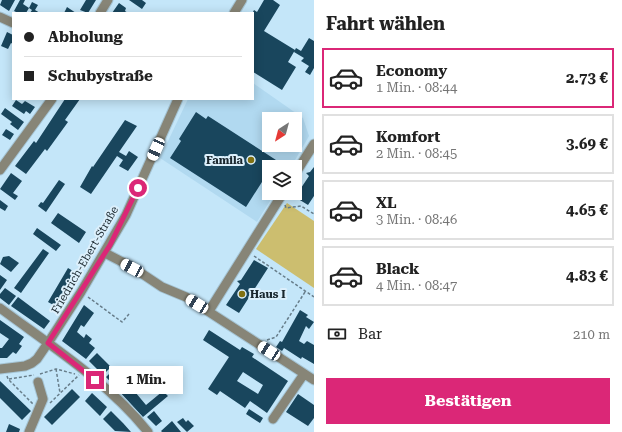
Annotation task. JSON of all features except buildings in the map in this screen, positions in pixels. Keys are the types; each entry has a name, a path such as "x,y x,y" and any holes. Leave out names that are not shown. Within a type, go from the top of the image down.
{"street":[{"path":"101,12 108,0"},
{"path":"235,12 242,0"},
{"path":"0,17 12,23"},
{"path":"0,170 51,100"},
{"name":"Friedrich-Ebert-Straße","path":"0,369 25,366 37,359 82,292 126,214 178,100"},
{"path":"302,163 314,144"},
{"path":"209,312 282,200"},
{"path":"105,253 162,287 186,297 314,380"},
{"path":"0,308 84,370 111,394 148,432"},
{"path":"273,419 304,374"},
{"path":"29,432 43,398 38,382"}],"path":[{"path":"285,200 286,208 300,206 314,214"},
{"path":"248,251 314,297"},
{"path":"82,292 122,322 130,314"},
{"path":"258,343 276,337 305,292"},
{"path":"8,379 56,369 79,375"},
{"path":"56,369 60,393"}],"shaded area":[{"path":"254,84 294,112 262,112 262,152 300,152 295,160 262,160 262,200 271,200 257,222 160,158 188,100 254,100"},
{"path":"302,117 303,118 309,136 302,148"},
{"path":"287,203 314,221 314,288 256,249"}],"place":[{"name":"Famila","path":"251,160"},
{"name":"Haus I","path":"242,294"}],"route":[{"path":"95,380 48,343 82,292 110,245 138,188"}]}
